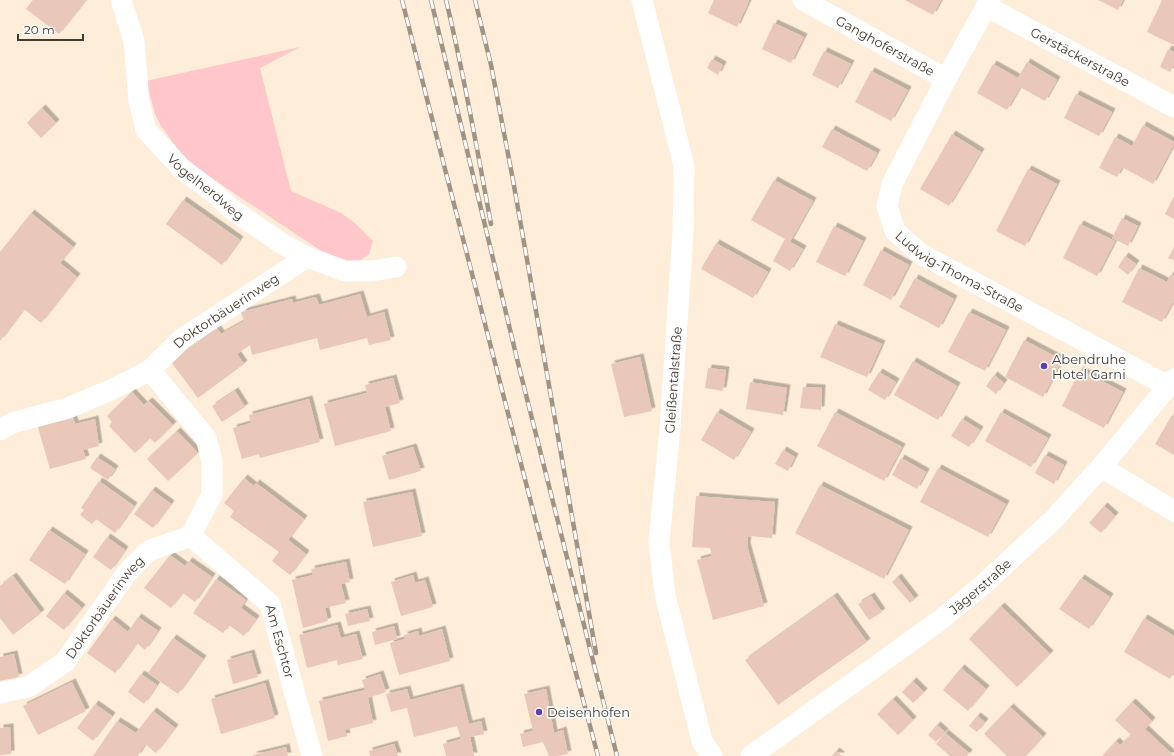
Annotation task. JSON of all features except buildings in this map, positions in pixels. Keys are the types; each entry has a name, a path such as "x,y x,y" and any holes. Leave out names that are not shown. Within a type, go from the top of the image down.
{"street":[{"name":"Vogelherdweg","path":"121,0 134,41 139,102 146,130 182,169 234,210 284,245 307,257 345,271 371,271 396,267"},
{"name":"Gleißentalstraße","path":"642,0 684,166 681,264 670,428 659,542 665,595 702,741 712,756"},
{"name":"Ganghoferstraße","path":"803,0 946,79"},
{"name":"Ludwig-Thoma-Straße","path":"988,3 946,79 892,184 887,206 895,231 921,254 1171,382"},
{"name":"Gerstäckerstraße","path":"988,3 1174,107"},
{"name":"Doktorbäuerinweg","path":"0,430 12,423 68,408 113,389 150,370 183,338 307,257"},
{"path":"150,370 206,438 212,461 212,494 191,536"},
{"name":"Jägerstraße","path":"751,756 939,621 974,593 1054,519 1101,467 1171,382"},
{"path":"1101,467 1174,511"},
{"name":"Doktorbäuerinweg","path":"0,693 28,687 65,662 126,574 148,551 191,536"},
{"name":"Am Eschtor","path":"191,536 270,604 312,756"}],"shaded area":[{"path":"300,47 260,68 291,191 341,213 355,223 373,241 369,254 358,262 335,260 187,162 161,126 155,114 146,81"}],"railway":[{"path":"402,0 544,553 598,756"},
{"path":"431,0 518,363 617,756"},
{"path":"446,0 453,28 491,224"},
{"path":"475,0 491,65 513,180 596,653"}],"place":[{"name":"Abendruhe Hotel Garni","path":"1044,366"},
{"name":"Deisenhofen","path":"539,712"}]}
